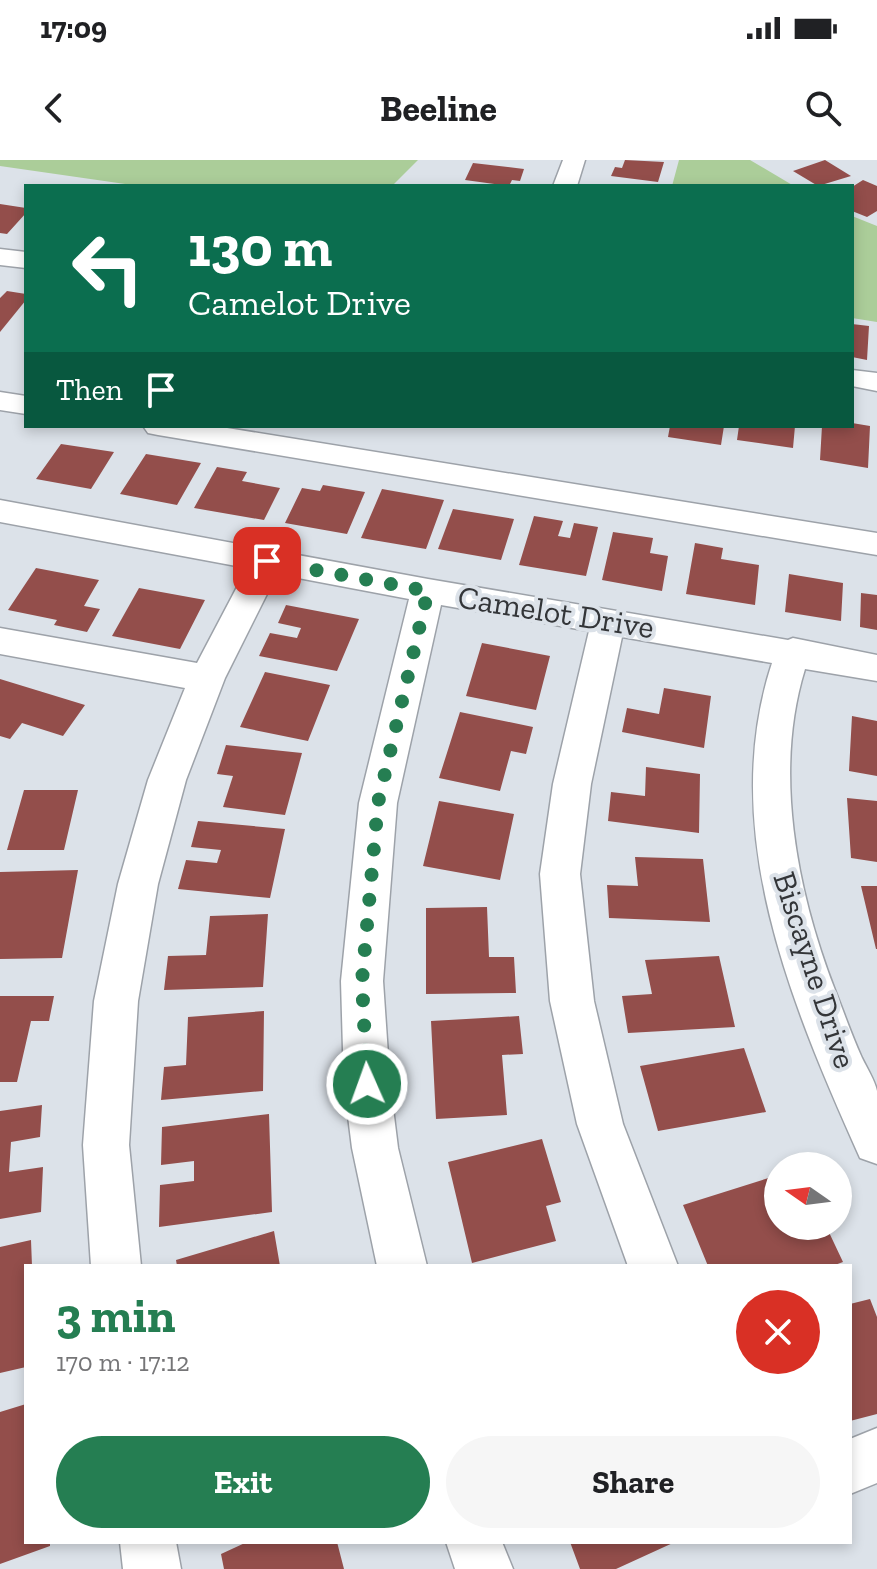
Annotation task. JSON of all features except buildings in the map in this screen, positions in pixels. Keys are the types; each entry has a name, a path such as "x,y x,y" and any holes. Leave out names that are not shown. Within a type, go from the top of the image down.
{"street":[{"path":"566,184 574,160"},
{"path":"0,257 24,260"},
{"path":"854,378 877,382"},
{"path":"0,401 24,405"},
{"path":"170,428 877,544"},
{"name":"Camelot Drive","path":"0,511 428,591 793,651 877,668"},
{"path":"116,1264 106,1145 116,1001 138,884 167,780 207,678 267,561"},
{"path":"402,1264 375,1148 367,1084 362,981 378,803 428,591"},
{"path":"608,621 572,784 560,874 572,1001 600,1124 652,1264"},
{"path":"0,641 207,678"},
{"name":"Biscayne Drive","path":"793,651 777,704 772,779 778,848 793,921 817,995 877,1141"},
{"path":"852,1466 877,1455"},
{"path":"148,1544 152,1569"},
{"path":"475,1544 484,1569"}],"green space":[{"path":"0,160 418,160 394,184 125,184 0,166"},
{"path":"679,160 750,160 791,184 673,184"},
{"path":"854,217 877,226 877,322 854,318"}],"route":[{"path":"267,561 428,591 378,803 362,981 367,1084"}]}
